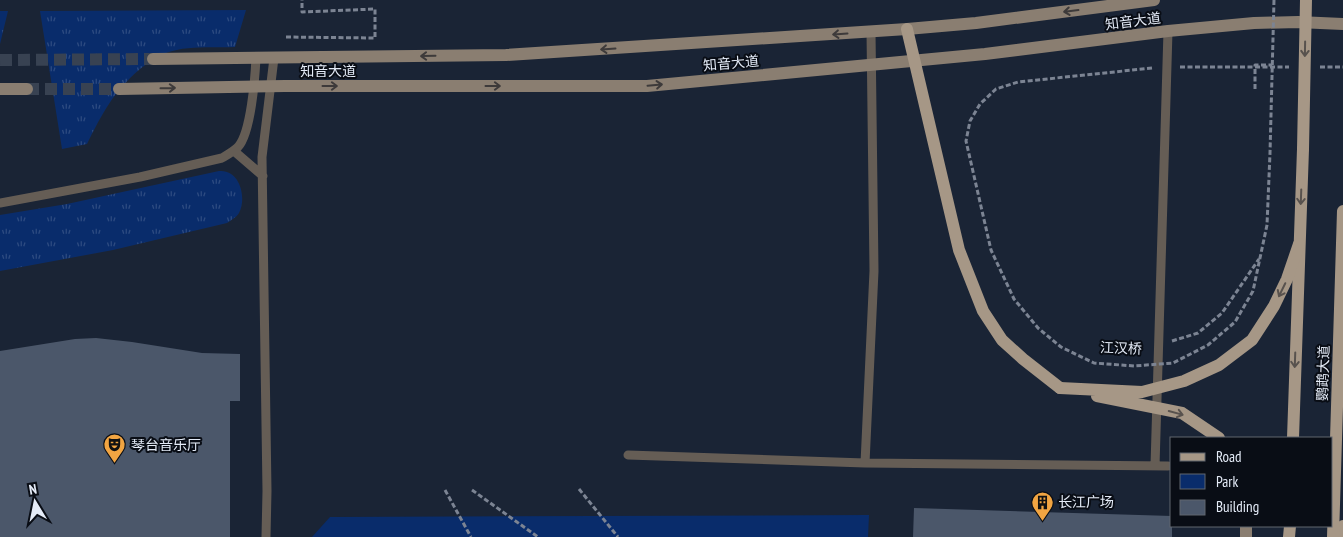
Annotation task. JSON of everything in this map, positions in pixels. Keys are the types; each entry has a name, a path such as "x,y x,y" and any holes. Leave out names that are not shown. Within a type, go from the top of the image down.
{"main road":[{"name":"知音大道","path":"152,59 506,55 907,29 976,23 1154,0"},
{"name":"鹦鹉大道","path":"1293,437 1306,0"},
{"name":"知音大道","path":"119,89 254,86 647,86 994,53 1254,23 1343,24"},
{"path":"907,29 959,250 982,311 1002,340 1060,388 1182,413 1218,437"},
{"path":"0,90 27,89"},
{"name":"鹦鹉大道","path":"1333,537 1343,211"},
{"path":"1060,388 1142,392 1184,381 1218,365 1252,340 1274,306 1287,279 1299,244"},
{"path":"1340,537 1343,526"}],"lane":[{"path":"865,463 874,271 871,32"},
{"path":"1155,466 1168,32"},
{"path":"0,203 140,177 222,158 240,144 244,135 254,86 256,58"},
{"path":"266,537 263,176 264,136 274,58"},
{"path":"234,150 263,176"},
{"path":"628,455 865,463 1168,466"}],"path":[{"path":"286,37 374,38 375,9 302,12 302,0"},
{"name":"江汉桥","path":"1274,0 1272,65 1267,225 1253,291 1235,322 1208,345 1173,363 1134,366 1094,363 1061,348 1038,328 1014,299 991,250 966,141 970,121 980,104 996,89 1018,82 1166,67 1294,67"},
{"path":"1256,89 1255,65 1272,65"},
{"path":"1314,67 1343,67"},
{"path":"1172,341 1198,333 1222,313 1261,256"},
{"path":"579,489 618,537"},
{"path":"445,490 471,537"},
{"path":"472,490 538,537"}],"green space":[{"path":"246,10 235,47 200,47 174,50 155,58 122,86 103,113 87,144 62,149 40,11"},
{"path":"0,11 8,11 0,44"},
{"path":"219,171 226,172 237,179 242,193 239,213 227,223 113,250 0,271 0,215 67,204"},
{"path":"869,515 868,537 312,537 330,517"}],"building":[{"name":"琴台音乐厅","path":"96,338 202,353 240,354 240,401 230,401 230,537 0,537 0,351 75,339"},
{"name":"长江广场","path":"914,508 1170,516 1170,527 1172,527 1172,537 913,537"}],"tunnel":[{"path":"0,60 153,59"},
{"path":"27,89 119,89"}],"place":[{"name":"琴台音乐厅","path":"115,464"},
{"name":"长江广场","path":"1042,521"}]}
